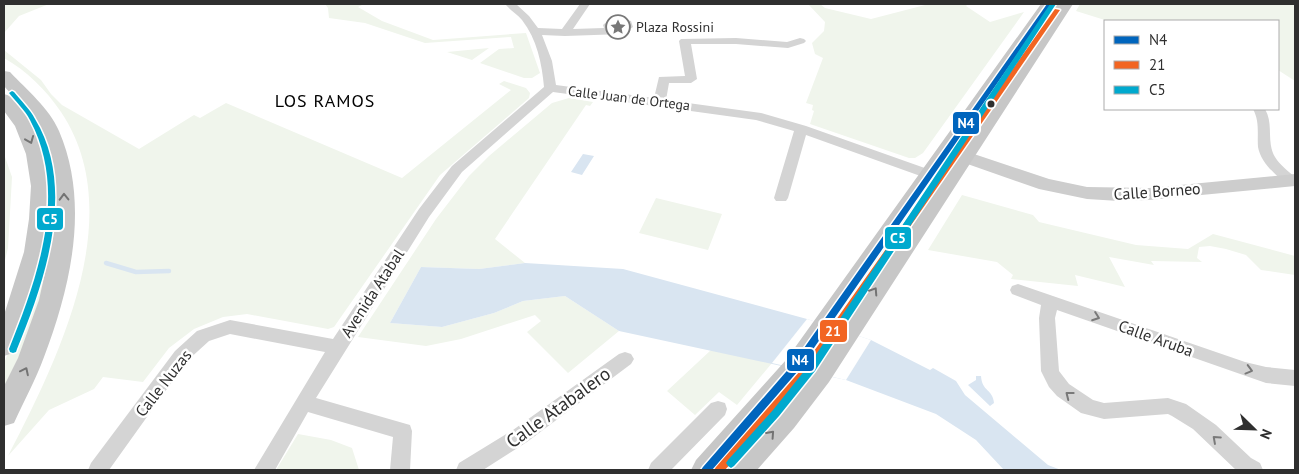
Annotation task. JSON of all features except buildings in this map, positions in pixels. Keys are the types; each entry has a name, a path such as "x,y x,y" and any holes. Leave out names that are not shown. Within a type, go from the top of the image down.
{"main road":[{"path":"836,329 930,175 1049,4"},
{"path":"738,470 784,419 807,371 836,329 965,157 1066,4"},
{"path":"4,76 39,114 49,130 63,179 64,237 48,309 31,358 4,414"},
{"path":"4,100 32,139 42,187 37,245 19,310 4,344"},
{"path":"706,470 807,371"}],"street":[{"name":"Calle Juan de Ortega","path":"510,4 527,19 536,36 548,68 550,88 756,116 801,129 930,175"},
{"path":"564,33 585,4"},
{"path":"536,36 611,30"},
{"path":"660,104 664,80 690,79 685,41 736,41 788,45 800,41"},
{"name":"Avenida Atabal","path":"264,470 337,347 424,212 457,169 550,88"},
{"path":"1260,110 1263,116 1266,134 1265,148 1270,161 1293,180"},
{"path":"780,198 801,129"},
{"name":"Calle Borneo","path":"965,157 1046,185 1087,193 1149,194 1293,180"},
{"name":"Calle Aruba","path":"1018,290 1245,369 1266,375 1295,378"},
{"path":"1050,300 1047,318 1050,371 1055,382 1063,390 1088,407 1104,411 1168,406 1178,409 1190,415 1244,465 1253,470"},
{"name":"Calle Nuzas","path":"98,470 181,356 203,336 230,327 337,347"},
{"name":"Calle Atabalero","path":"466,470 520,436 625,359"},
{"path":"303,403 327,408 404,431 400,470"},
{"path":"658,470 718,409"}],"shaded area":[{"path":"4,4 49,4 19,16 4,33"},
{"path":"325,4 364,4 358,7 382,21 433,40 526,33 540,73 532,78 524,78 480,63 499,49 514,48 511,37 425,43 365,23 329,18 328,8"},
{"path":"808,4 820,4 825,8 871,19 929,4 968,4 966,6 990,22 1024,12 923,153 915,158 909,158 810,124 814,111 812,110 813,105 806,103 823,58 815,54 812,43 824,31 825,22"},
{"path":"1080,4 1295,4 1295,81 1279,71 1279,20 1105,20 1076,11"},
{"path":"489,48 472,60 447,52"},
{"path":"4,50 41,80 62,105 139,149 194,115 200,118 226,103 402,178 511,90 499,84 504,81 526,88 530,93 529,98 440,175 334,327 328,329 247,314 223,317 194,329 169,348 143,382 103,377 94,389 49,410 8,456 47,376 65,332 79,286 88,241 89,196 81,152 61,112 36,82 4,58"},
{"path":"569,98 593,102 590,106 586,105 495,239 525,263 479,269 421,267 390,323 442,327 494,313 523,301 565,296 619,331 568,373 527,332 541,321 535,315 461,339 426,346 358,337 436,219 469,176 489,156 552,103"},
{"path":"4,154 12,177 8,248 4,264"},
{"path":"583,154 594,156 582,175 571,172"},
{"path":"962,195 1033,215 1039,222 1136,245 1188,249 1213,234 1295,256 1295,275 1261,270 1246,255 1210,246 1199,247 1197,258 1202,262 1151,261 1154,265 1109,257 1125,287 1075,275 1078,286 1011,279 1013,275 997,262 928,250"},
{"path":"656,198 722,214 708,250 639,233"},
{"path":"54,243 34,320 4,393 4,363 30,302 45,245"},
{"path":"525,263 623,269 807,319 871,340 930,370 933,368 956,381 965,395 1048,465 1061,470 1004,470 976,440 936,414 846,380 619,331 565,296 523,301 494,313 442,327 390,323 421,267 479,269"},
{"path":"711,350 772,363 737,405 719,392 695,415 667,391"},
{"path":"976,376 981,376 983,385 992,395 994,403 990,406 968,385 976,380"},
{"path":"298,434 331,440 352,448 359,470 276,470"}],"pier":[{"path":"807,319 871,340 846,380 772,363"}],"waterway":[{"path":"106,263 136,272 169,271"}],"transit line":[{"name":"N4","path":"706,470 795,368 1049,4"},
{"name":"C5","path":"731,463 776,413 812,368 1053,4"},
{"name":"21","path":"719,470 803,374 1057,10"},
{"name":"C5","path":"12,93 33,120 45,147 50,176 51,205 42,265 34,294 13,349"}],"place":[{"name":"Plaza Rossini","path":"618,27"}],"district":[{"name":"LOS RAMOS","path":"325,101"}]}
